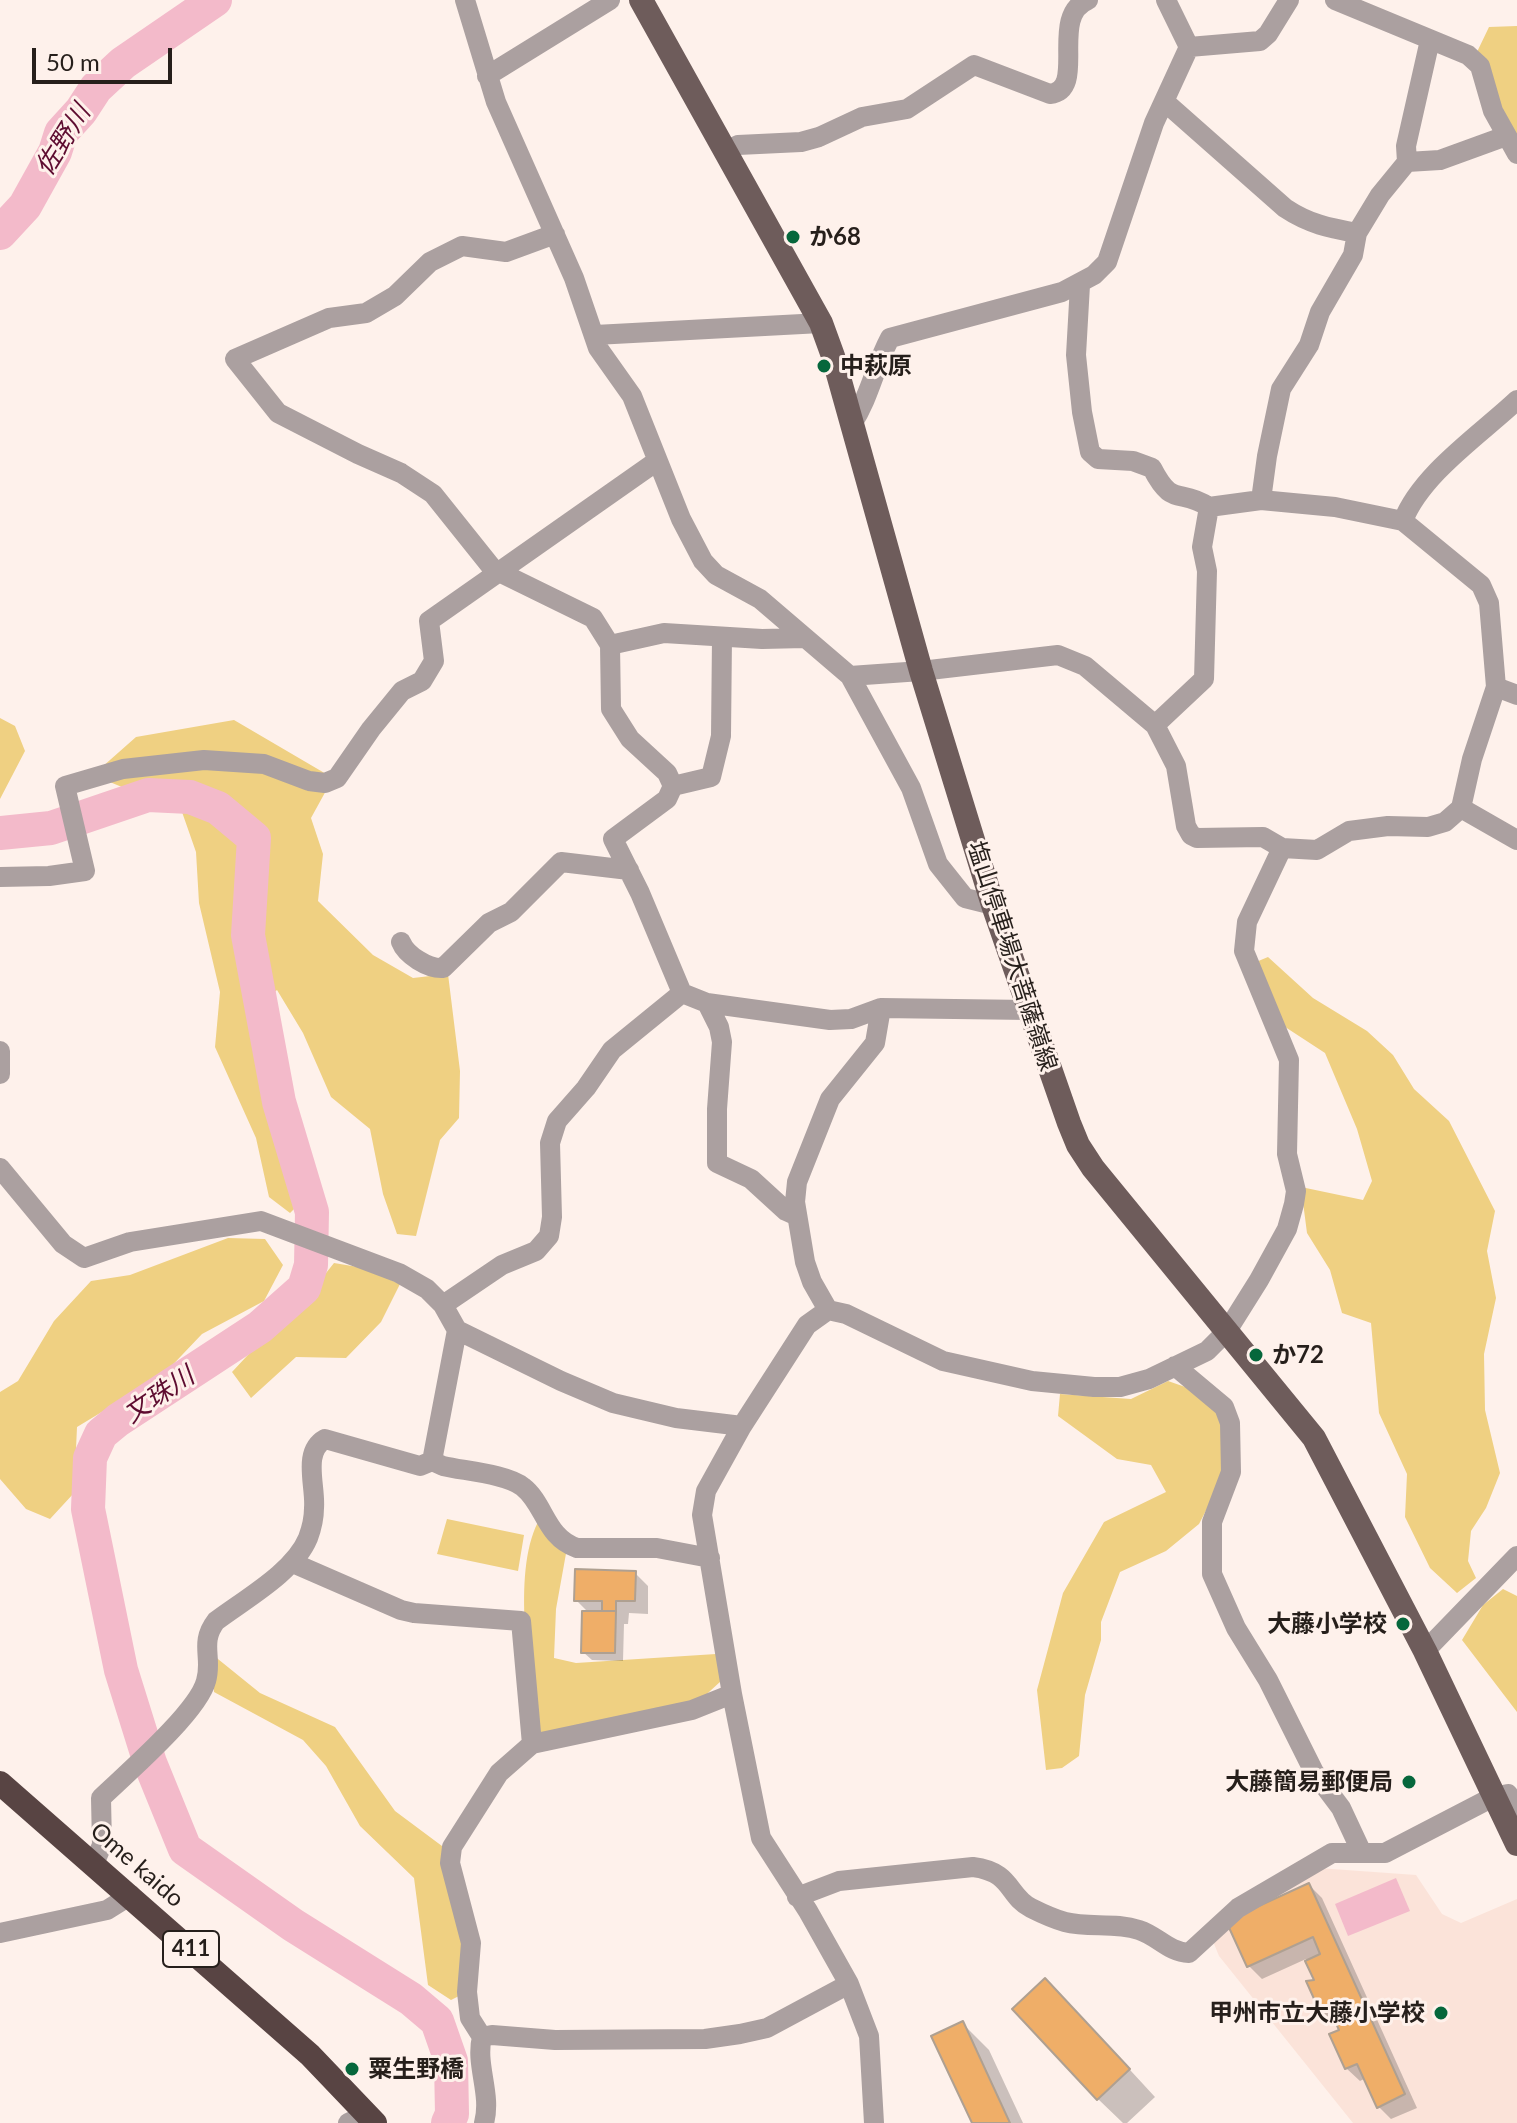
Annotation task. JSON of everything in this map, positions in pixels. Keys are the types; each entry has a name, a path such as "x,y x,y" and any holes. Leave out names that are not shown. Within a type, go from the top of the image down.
{"highway":[{"name":"Ome kaido","path":"0,1783 310,2055 363,2120"}],"main road":[{"name":"塩山停車場大菩薩嶺線","path":"641,0 821,323 921,671 993,905 1078,1145 1093,1168 1314,1438 1425,1651 1517,1844"}],"street":[{"path":"465,0 496,102 555,234 598,348 632,396 681,519 703,561 716,575 760,599 850,676 911,788 938,864 965,898 993,905"},
{"path":"487,76 610,0"},
{"path":"725,151 738,145 801,142 862,117 907,109 974,65 1050,94 1058,93 1068,78 1070,22 1077,6 1088,0"},
{"path":"852,424 866,403 876,365 890,338 1062,292 1080,285 1107,262 1154,123 1189,47 1166,0"},
{"path":"1189,47 1260,41 1268,34 1289,0"},
{"path":"1335,0 1468,55 1480,66 1493,111 1517,154"},
{"path":"1261,500 1281,389 1309,345 1320,312 1353,255 1357,233 1380,195 1407,162 1406,146 1430,40"},
{"path":"1165,102 1295,215 1322,227 1357,233"},
{"path":"1407,162 1440,160 1506,136"},
{"path":"555,234 506,252 462,246 430,262 395,296 366,313 329,318 235,359 278,413 401,473 433,494 493,569 593,618 610,645 611,709 630,739 667,773 673,786 667,799 613,839 682,993 707,1003 830,1020 851,1019 881,1008 1028,1010"},
{"path":"850,676 1058,655 1085,666 1155,725 1176,766 1186,826 1197,838 1263,837 1282,848 1317,850 1349,831 1388,826 1428,827 1445,822 1461,808 1472,759 1496,687 1489,603 1481,585 1403,521 1335,507 1261,500 1209,507 1197,499 1174,497 1161,485 1152,468 1133,461 1098,459 1090,452 1076,355 1080,285"},
{"path":"595,335 821,323"},
{"path":"1403,521 1432,477 1517,400"},
{"path":"0,877 49,876 85,871 65,786 123,769 204,760 264,764 309,781 325,783 337,778 402,691 422,681 434,661 429,621 657,461"},
{"path":"1155,725 1204,679 1207,571 1202,547 1209,507"},
{"path":"610,645 664,633 762,639 805,638"},
{"path":"673,786 711,777 721,736 722,637"},
{"path":"1496,687 1517,695"},
{"path":"1461,808 1517,840"},
{"path":"881,1008 875,1043 830,1099 797,1182 795,1202 805,1262 828,1310 846,1314 943,1361 1032,1381 1120,1387 1149,1379 1207,1351 1227,1331 1287,1229 1294,1204 1296,1191 1287,1154 1289,1060 1244,951 1247,922 1282,848"},
{"path":"401,942 405,952 436,969 443,968 489,923 511,912 561,862 629,870"},
{"path":"443,1305 502,1265 536,1251 549,1236 552,1217 550,1143 557,1121 586,1088 612,1050 682,993"},
{"path":"707,1003 719,1027 722,1042 717,1163 751,1179 786,1211 797,1216"},
{"path":"0,1051 0,1074"},
{"path":"0,1168 63,1244 84,1258 144,1239 261,1221 399,1273 427,1289 443,1305 457,1330 561,1381 613,1403 676,1418 742,1426"},
{"path":"828,1310 807,1325 742,1426 706,1491 702,1515 732,1694 761,1838 808,1911 849,1984 869,2036 874,2123"},
{"path":"432,1461 457,1330"},
{"path":"1175,1366 1224,1407 1230,1423 1231,1472 1212,1522 1212,1574 1236,1628 1268,1680 1314,1772 1341,1808 1362,1853"},
{"path":"94,1864 102,1845 101,1798 168,1733 206,1681 207,1633 216,1621 293,1563 308,1538 314,1508 312,1456 317,1444 325,1439 420,1466 432,1461 514,1482 526,1489 553,1531 568,1545 577,1548 657,1548 710,1558"},
{"path":"1425,1651 1517,1556"},
{"path":"293,1563 401,1610 521,1621 532,1744"},
{"path":"484,2123 487,2112 484,2071 478,2050 482,2037 470,2018 467,1992 471,1943 450,1863 452,1847 499,1773 532,1744 692,1710 732,1694"},
{"path":"797,1897 839,1881 987,1868 1005,1880 1027,1907 1067,1922 1117,1925 1142,1931 1176,1952 1189,1953 1238,1908 1332,1853 1385,1853 1493,1797 1508,1794 1517,1807"},
{"path":"0,1933 107,1910 131,1895"},
{"path":"482,2037 492,2035 555,2040 705,2039 728,2036 767,2028 849,1984"}],"shaded area":[{"path":"1517,26 1517,141 1477,52 1489,27"},
{"path":"0,718 15,726 25,751 0,799"},
{"path":"234,720 333,778 311,818 323,854 318,901 373,955 413,978 448,974 460,1071 459,1118 440,1140 416,1236 397,1234 383,1194 370,1129 331,1097 303,1033 277,990 252,1011 269,1095 299,1204 290,1213 269,1197 256,1138 215,1047 220,992 199,903 196,852 182,812 93,775 136,737"},
{"path":"1268,957 1313,998 1367,1031 1393,1055 1414,1089 1449,1121 1495,1211 1487,1251 1496,1298 1484,1354 1485,1410 1500,1473 1486,1508 1471,1531 1468,1561 1476,1578 1457,1593 1430,1568 1405,1517 1407,1474 1379,1413 1371,1323 1342,1313 1330,1270 1307,1233 1301,1187 1363,1200 1372,1181 1357,1129 1325,1053 1276,1021 1256,962"},
{"path":"228,1238 265,1239 283,1265 264,1301 202,1334 163,1375 77,1427 74,1493 50,1519 26,1509 0,1479 0,1392 18,1381 54,1321 91,1281 130,1275"},
{"path":"334,1263 364,1268 400,1284 381,1322 346,1358 296,1357 251,1398 232,1372 260,1342 291,1317"},
{"path":"1168,1381 1191,1389 1222,1413 1226,1472 1199,1524 1166,1551 1120,1572 1101,1622 1101,1640 1085,1695 1079,1756 1062,1768 1046,1770 1037,1690 1063,1593 1104,1522 1166,1492 1151,1465 1117,1459 1058,1416 1060,1394 1131,1399"},
{"path":"447,1519 524,1535 518,1571 437,1554"},
{"path":"538,1522 567,1548 556,1609 554,1658 576,1663 716,1654 721,1681 697,1703 536,1738 524,1598 530,1544"},
{"path":"1503,1589 1517,1596 1517,1712 1462,1640 1483,1605"},
{"path":"213,1655 260,1693 335,1727 395,1811 446,1849 465,1943 461,1995 451,2000 428,1985 414,1878 360,1826 326,1766 303,1740 214,1692"},
{"path":"1318,1868 1416,1875 1442,1914 1461,1923 1517,1899 1517,2123 1353,2123 1219,1956 1208,1929"},
{"path":"1396,1878 1410,1911 1348,1936 1335,1904"}],"building":[{"path":"575,1569 636,1571 635,1601 616,1601 616,1611 602,1611 602,1601 574,1601"},
{"path":"582,1611 616,1611 615,1653 581,1653"},
{"path":"1309,1883 1405,2094 1377,2108 1357,2064 1345,2069 1329,2034 1339,2030 1329,2008 1320,2012 1306,1981 1314,1980 1305,1961 1320,1954 1313,1937 1247,1967 1226,1921"},
{"path":"1045,1978 1130,2069 1097,2100 1012,2009"},
{"path":"963,2021 1010,2123 972,2123 931,2036"}],"waterway":[{"name":"佐野川","path":"0,233 25,206 55,152 61,133 96,88 123,63 215,0"},
{"name":"文珠川","path":"0,833 51,828 148,795 190,797 218,808 254,838 248,935 279,1102 312,1212 311,1265 304,1288 260,1327 101,1434 90,1458 88,1509 121,1670 150,1763 185,1849 293,1925 411,1999 437,2021 451,2061 452,2114 448,2123"}],"place":[{"name":"か68","path":"793,237"},
{"name":"中萩原","path":"824,366"},
{"name":"か72","path":"1256,1355"},
{"name":"大藤小学校","path":"1403,1624"},
{"name":"大藤簡易郵便局","path":"1409,1782"},
{"name":"甲州市立大藤小学校","path":"1441,2013"},
{"name":"粟生野橋","path":"352,2069"}]}
